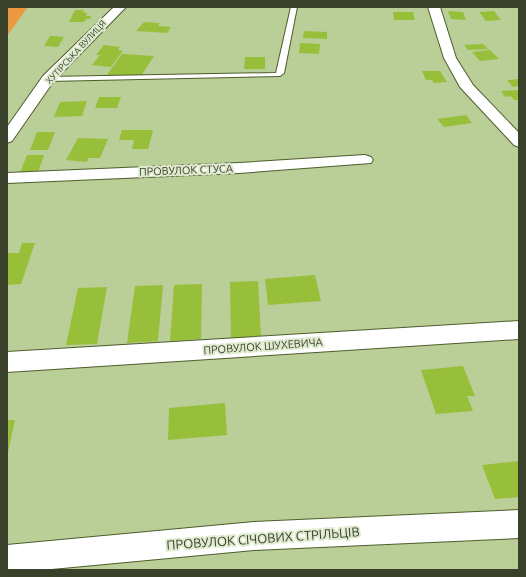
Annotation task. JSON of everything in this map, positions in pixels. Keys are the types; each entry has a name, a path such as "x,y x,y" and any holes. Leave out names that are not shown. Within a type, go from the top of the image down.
{"street":[{"name":"ХУТІРСЬКА ВУЛИЦЯ","path":"7,138 48,79 120,7"},
{"path":"434,7 450,58 467,87 519,142"},
{"name":"ПРОВУЛОК СТУСА","path":"7,178 239,168 365,160"},
{"name":"ПРОВУЛОК ШУХЕВИЧА","path":"7,362 519,330"},
{"name":"ПРОВУЛОК СІЧОВИХ СТРІЛЬЦІВ","path":"7,559 254,536 519,524"}],"lane":[{"path":"48,79 278,75 281,73 294,7"}],"shaded area":[{"path":"7,7 28,7 7,36"}],"building":[{"path":"75,10 84,10 83,12 87,13 86,16 91,16 90,19 86,19 84,22 69,22"},
{"path":"448,11 463,12 466,20 451,19"},
{"path":"494,11 501,20 486,21 479,12"},
{"path":"393,12 413,12 415,20 394,20"},
{"path":"144,22 160,23 158,26 171,27 167,33 136,31"},
{"path":"304,31 327,32 327,39 303,38"},
{"path":"50,36 64,37 58,47 44,46"},
{"path":"300,43 320,44 319,54 299,53"},
{"path":"483,44 488,49 468,50 464,45"},
{"path":"104,45 120,47 118,50 123,51 111,67 92,65 100,55 96,55"},
{"path":"490,50 499,59 480,61 472,52"},
{"path":"122,54 154,56 139,79 106,76"},
{"path":"245,57 265,57 265,69 244,69"},
{"path":"422,71 440,71 447,82 434,83 432,80 426,80"},
{"path":"519,79 519,86 513,87 507,80"},
{"path":"519,90 519,100 514,100 511,96 505,97 501,91"},
{"path":"99,97 121,97 117,108 95,108"},
{"path":"87,101 82,116 54,117 60,102"},
{"path":"466,115 472,123 444,127 437,119"},
{"path":"122,130 153,130 148,149 132,149 134,140 119,140"},
{"path":"37,132 55,132 48,150 30,150"},
{"path":"78,138 108,139 100,158 88,158 87,162 66,160"},
{"path":"27,155 44,155 38,172 20,173"},
{"path":"22,243 35,243 21,284 7,285 7,255 8,253 19,253"},
{"path":"315,275 321,301 268,305 265,279"},
{"path":"258,281 261,337 231,338 230,282"},
{"path":"202,284 201,339 170,341 174,285"},
{"path":"163,285 158,341 127,343 135,286"},
{"path":"107,287 97,344 66,345 78,288"},
{"path":"463,366 475,396 467,396 473,411 436,414 421,370"},
{"path":"225,403 227,435 168,440 169,408"},
{"path":"7,420 15,420 8,452 7,452"},
{"path":"519,461 519,497 495,499 482,465"}]}
